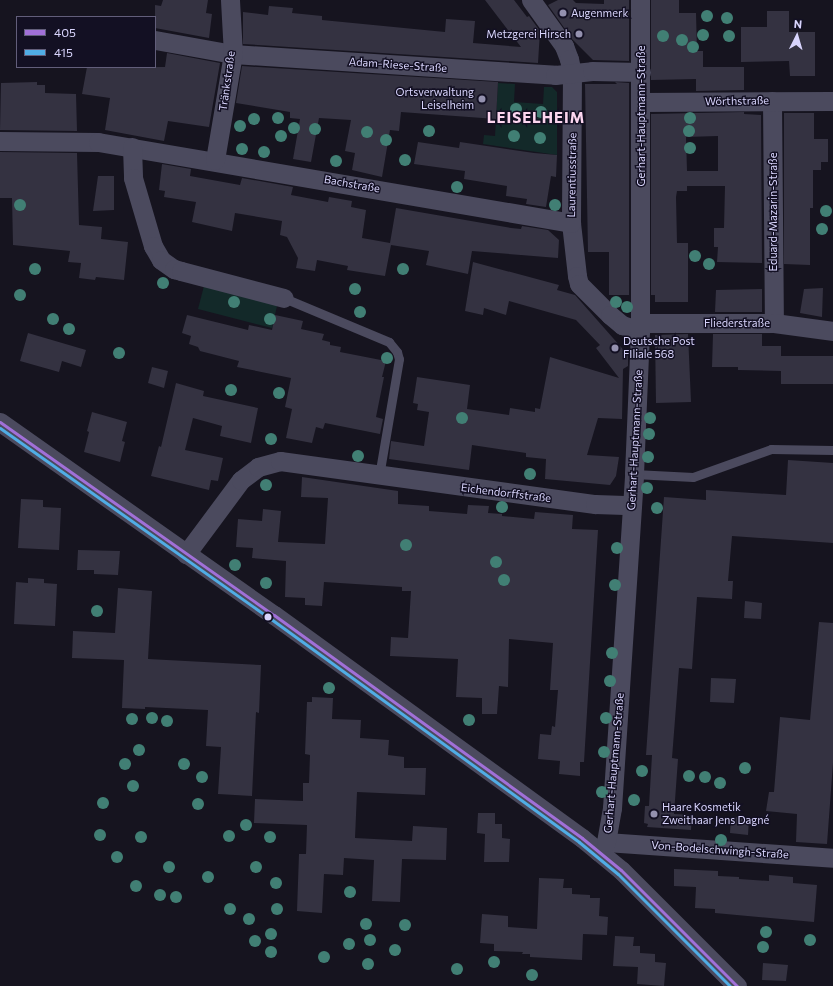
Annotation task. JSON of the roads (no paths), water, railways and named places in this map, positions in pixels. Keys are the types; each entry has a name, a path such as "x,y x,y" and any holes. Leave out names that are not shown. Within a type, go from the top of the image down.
{"street":[{"name":"Tränkstraße","path":"215,160 232,54 230,0"},
{"name":"Laurentiusstraße","path":"531,0 564,46 572,73 571,223 575,268 579,284 615,319 630,328 640,327"},
{"name":"Gerhart-Hauptmann-Straße","path":"603,847 613,800 634,474 640,327 640,0"},
{"name":"Adam-Riese-Straße","path":"156,40 232,54 555,75 572,73 641,72"},
{"name":"Eduard-Mazarin-Straße","path":"772,101 774,323"},
{"name":"Wörthstraße","path":"641,102 833,101"},
{"name":"Bachstraße","path":"0,141 80,141 132,147 215,160 571,223"},
{"path":"132,147 133,178 153,246 161,260 174,269 284,298"},
{"name":"Fliederstraße","path":"640,327 774,323 833,331"},
{"path":"0,422 525,796 603,847 621,870 737,986"},
{"name":"Eichendorffstraße","path":"186,554 241,480 258,466 280,461 291,461 379,476 595,504 632,505"},
{"name":"Von-Bodelschwingh-Straße","path":"603,847 833,858"}],"lane":[{"path":"284,298 389,342 397,352 399,359 379,476"},
{"path":"634,474 693,477 771,449 833,450"}],"place":[{"name":"Augenmerk","path":"563,13"},
{"name":"Metzgerei Hirsch","path":"579,34"},
{"name":"Ortsverwaltung Leiselheim","path":"482,99"},
{"name":"Deutsche Post FIliale 568","path":"615,348"},
{"name":"Haare Kosmetik Zweithaar Jens Dagné","path":"654,814"}],"district":[{"name":"LEISELHEIM","path":"536,118"}]}
